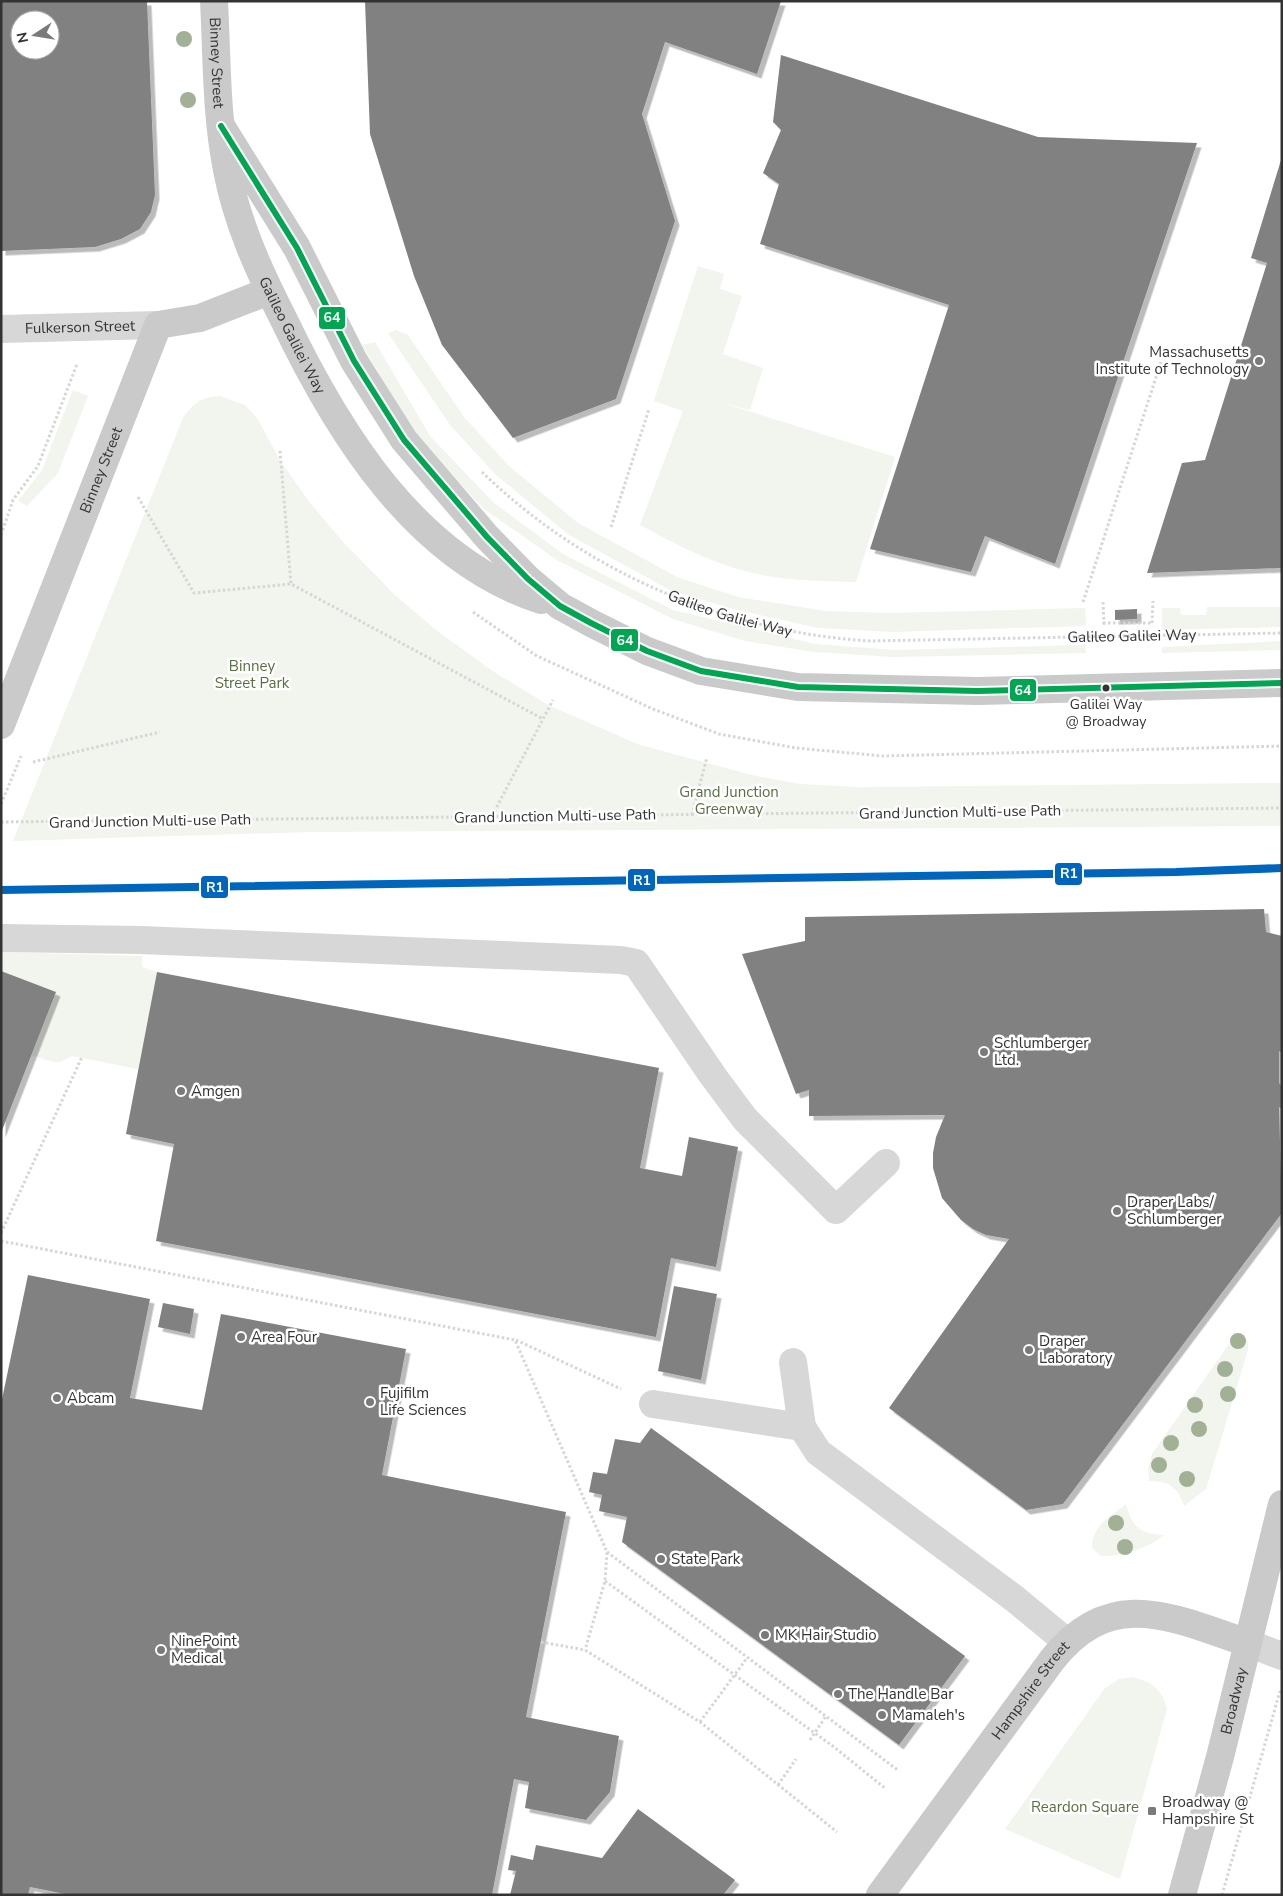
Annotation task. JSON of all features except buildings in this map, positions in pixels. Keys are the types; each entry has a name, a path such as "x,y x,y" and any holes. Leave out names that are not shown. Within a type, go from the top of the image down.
{"main road":[{"name":"Binney Street","path":"214,1 220,126"},
{"name":"Galileo Galilei Way","path":"220,126 227,170 242,227 269,291 306,366 337,418 369,465 407,510 446,546 488,576 512,588 560,606 647,650 700,671 798,688 978,691 1282,683"},
{"name":"Galileo Galilei Way","path":"220,126 297,248 354,361 404,440 487,537 528,580 560,606"},
{"path":"158,324 188,321 269,291"},
{"name":"Binney Street","path":"1,725 158,324"},
{"name":"Broadway","path":"1182,1895 1220,1757 1282,1504"},
{"name":"Hampshire Street","path":"880,1895 1067,1642 1083,1629 1115,1616 1153,1614 1248,1643"}],"street":[{"name":"Fulkerson Street","path":"1,329 158,324"},
{"path":"1,938 150,941 621,960 636,963 713,1076 745,1119 836,1210 886,1164"},
{"path":"793,1362 802,1427 818,1452 1021,1603 1067,1642"},
{"path":"652,1404 802,1427"},
{"path":"1248,1643 1282,1656"}],"path":[{"path":"1,535 13,500 38,466 90,326"},
{"path":"1083,602 1161,362"},
{"path":"611,527 649,408"},
{"path":"280,451 291,584"},
{"name":"Galileo Galilei Way","path":"477,467 504,494 545,526 637,581 717,613 771,627 841,639 870,641 1282,633"},
{"path":"138,497 194,593 291,584 542,719"},
{"path":"1103,602 1104,624 1131,621 1152,624 1153,602"},
{"path":"492,817 552,700"},
{"path":"33,762 160,732"},
{"path":"692,815 708,757"},
{"name":"Grand Junction Multi-use Path","path":"1,822 1282,808"},
{"path":"1,1233 82,1058"},
{"path":"1,1241 515,1340 652,1404"},
{"path":"515,1340 607,1552 605,1581 585,1650"},
{"path":"607,1552 899,1771"},
{"path":"605,1581 815,1733 886,1789"},
{"path":"541,1642 585,1650 700,1722 837,1832"},
{"path":"700,1722 747,1658"},
{"path":"1222,1895 1282,1683"},
{"path":"815,1733 810,1740 826,1716"},
{"path":"778,1785 796,1759"}],"green space":[{"path":"698,266 724,274 720,289 742,296 723,354 763,368 750,410 720,402 895,457 856,582 789,579 749,572 707,558 640,525 683,411 654,401"},
{"path":"396,330 408,335 464,417 509,466 578,523 677,577 738,597 826,611 889,613 1085,608 1086,626 892,632 818,628 733,609 670,590 569,535 496,475 450,425 388,333"},
{"path":"375,342 430,436 494,503 563,554 673,610 815,644 895,650 1085,645 1086,653 893,657 814,652 745,641 673,619 557,560 484,509 419,440 362,345"},
{"path":"73,390 88,396 58,473 27,506 18,501 42,470"},
{"name":"Binney Street Park","path":"220,396 245,405 257,418 281,462 311,504 344,543 395,595 436,630 494,672 550,706 640,745 756,776 800,784 856,787 1282,783 1282,826 309,832 13,841 183,418 190,408 203,399"},
{"path":"1207,607 1282,607 1282,627 1162,630 1162,608 1180,608 1181,615 1206,615"},
{"path":"1282,641 1282,650 1162,653 1162,647"},
{"path":"1,952 142,956 142,967 157,972 138,1069 72,1056 60,1062 53,1062 31,1055 56,992 1,971"},
{"path":"1242,1336 1248,1341 1248,1350 1206,1489 1184,1506 1179,1494 1172,1486 1162,1482 1149,1481 1148,1470 1152,1454 1234,1337"},
{"path":"1126,1504 1134,1524 1138,1528 1149,1533 1164,1535 1135,1551 1101,1556 1092,1548 1095,1533 1103,1522"},
{"name":"Reardon Square","path":"1132,1677 1145,1681 1155,1687 1162,1696 1167,1709 1120,1879 1005,1829 1105,1688 1119,1679"}],"transit line":[{"name":"64","path":"221,126 297,248 354,361 404,440 487,537 528,579 560,606 591,623 647,651 701,671 798,687 978,691 1282,683"},
{"name":"R1","path":"1,890 1176,872 1282,868"}],"place":[{"name":"Massachusetts Institute of Technology","path":"1259,361"},
{"name":"Galilei Way @ Broadway","path":"1106,688"},
{"name":"Schlumberger Ltd.","path":"984,1052"},
{"name":"Amgen","path":"181,1091"},
{"name":"Draper Labs/ Schlumberger","path":"1117,1211"},
{"name":"Area Four","path":"241,1337"},
{"name":"Draper Laboratory","path":"1029,1350"},
{"name":"Abcam","path":"57,1398"},
{"name":"Fujifilm Life Sciences","path":"370,1402"},
{"name":"State Park","path":"661,1559"},
{"name":"MK Hair Studio","path":"765,1635"},
{"name":"NinePoint Medical","path":"161,1650"},
{"name":"The Handle Bar","path":"838,1694"},
{"name":"Mamaleh's","path":"882,1715"},
{"name":"Broadway @ Hampshire St","path":"1152,1811"}],"park label":[{"name":"Grand Junction Greenway","path":"729,800"}]}
